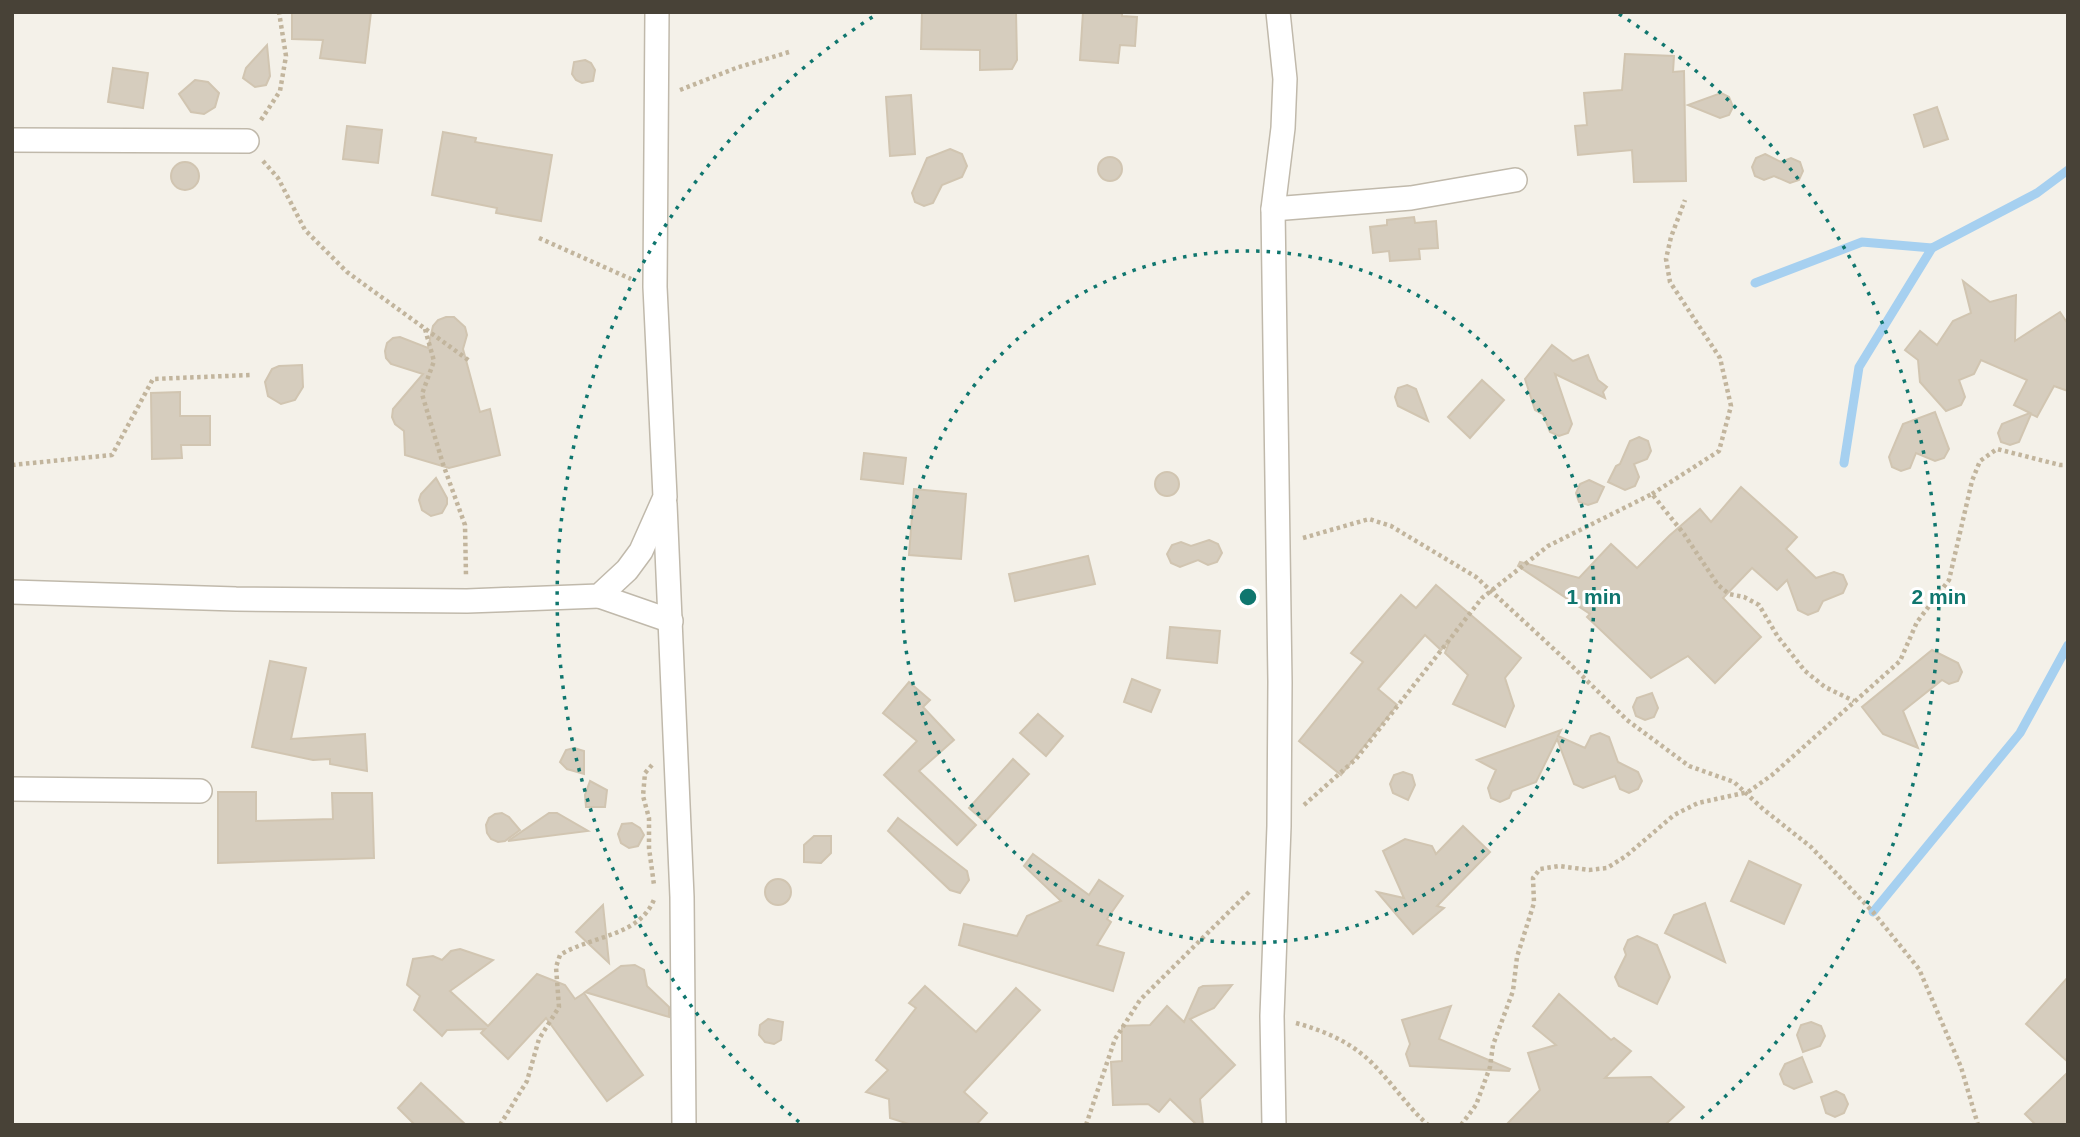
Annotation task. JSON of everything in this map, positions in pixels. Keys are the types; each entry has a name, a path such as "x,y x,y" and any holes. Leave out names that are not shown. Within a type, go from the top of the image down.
{"street":[{"path":"657,12 655,287 682,897 684,1125"},
{"path":"1274,1125 1272,1016 1279,826 1279,545 1273,209 1283,128 1285,79 1279,12"},
{"path":"12,140 247,141"},
{"path":"1273,209 1410,198 1515,180"},
{"path":"599,596 627,570 641,551 665,497"},
{"path":"12,592 236,599 467,601 599,596 671,621"},
{"path":"12,789 200,791"}],"path":[{"path":"279,12 286,56 280,91 247,141 278,178 305,230 346,272 471,362"},
{"path":"656,99 736,68 789,52"},
{"path":"1279,826 1356,759 1482,598 1548,546 1652,494 1719,451 1731,406 1720,358 1670,282 1667,259 1671,237 1685,200"},
{"path":"540,238 617,274 655,287"},
{"path":"425,329 434,361 422,394 465,525 467,601"},
{"path":"12,465 112,455 153,379 250,374"},
{"path":"1461,1125 1476,1105 1490,1067 1493,1045 1513,991 1517,957 1534,903 1533,878 1540,869 1559,866 1589,870 1607,868 1626,856 1674,815 1698,803 1748,792 1772,775 1900,661 1917,622 1949,580 1972,481 1980,461 1997,449 2060,466 2068,465"},
{"path":"1652,494 1684,534 1718,585 1729,594 1744,597 1759,605 1778,637 1805,671 1825,687 1855,701"},
{"path":"1279,545 1369,519 1391,526 1476,577 1627,720 1689,766 1734,782 1811,847 1873,912 1919,969 1961,1067 1978,1125"},
{"path":"500,1125 527,1081 539,1039 559,1007 556,967 560,955 583,943 623,931 650,911 656,890 651,877 649,818 643,796 645,773 675,737"},
{"path":"1086,1125 1115,1040 1140,1000 1278,864"},
{"path":"1272,1016 1319,1030 1343,1041 1371,1062 1428,1125"}],"building":[{"path":"292,12 371,12 365,63 320,58 323,40 292,39"},
{"path":"922,12 1016,12 1017,60 1012,69 980,70 980,50 921,49"},
{"path":"1083,12 1122,12 1122,16 1137,17 1135,46 1120,45 1118,63 1080,60"},
{"path":"267,45 270,76 266,85 255,87 243,78 246,68"},
{"path":"1625,54 1674,56 1673,72 1684,71 1686,181 1634,182 1632,150 1578,155 1575,126 1587,125 1584,93 1622,90"},
{"path":"585,60 591,63 595,70 593,81 582,83 572,74 574,62"},
{"path":"113,68 148,73 143,108 108,102"},
{"path":"195,80 208,82 219,93 215,107 204,114 191,112 179,94"},
{"path":"1721,93 1729,97 1733,107 1729,115 1720,118 1688,105"},
{"path":"911,95 915,154 890,156 886,97"},
{"path":"1937,107 1948,139 1924,147 1914,115"},
{"path":"347,126 382,130 378,163 343,159"},
{"path":"443,132 476,138 475,142 552,155 541,221 496,213 497,208 432,195"},
{"path":"950,149 962,154 967,166 962,177 942,185 933,203 924,206 915,202 912,193 927,158"},
{"path":"1765,154 1781,162 1791,158 1800,162 1803,171 1799,180 1790,183 1774,176 1764,180 1755,176 1752,167 1756,158"},
{"path":"1110,157 1121,164 1122,169 1115,180 1110,181 1099,174 1098,169 1105,158"},
{"path":"185,162 195,166 199,176 195,186 185,190 175,186 171,176 175,166"},
{"path":"1414,217 1415,223 1436,221 1438,248 1419,249 1420,259 1390,261 1389,251 1373,253 1370,227 1387,225 1387,220"},
{"path":"1963,281 1990,302 2016,295 2015,341 2060,312 2068,324 2068,391 2054,386 2037,417 2031,414 2019,442 2010,445 2001,442 1998,433 2002,424 2030,413 2014,405 2027,380 1981,360 1974,374 1959,380 1965,397 1961,405 1946,411 1920,382 1918,360 1905,350 1920,331 1937,345 1953,321 1971,313"},
{"path":"446,317 454,317 465,327 467,335 463,349 480,412 490,409 500,455 449,468 405,455 404,431 395,424 393,409 423,374 391,364 385,351 387,343 400,337 428,348 433,326"},
{"path":"1552,345 1573,361 1588,355 1598,380 1607,387 1603,392 1605,398 1555,374 1572,424 1568,433 1559,436 1550,432 1543,414 1535,410 1525,379"},
{"path":"302,365 303,387 295,400 281,404 268,396 265,382 272,369"},
{"path":"1482,380 1504,400 1470,438 1448,417"},
{"path":"1407,385 1416,389 1428,421 1398,406 1395,397 1398,388"},
{"path":"180,392 180,416 210,416 210,445 181,445 182,458 152,459 151,393"},
{"path":"1935,412 1949,449 1944,458 1935,461 1916,453 1910,468 1901,471 1892,467 1889,457 1903,424"},
{"path":"1639,437 1648,441 1651,451 1647,459 1634,464 1639,477 1635,486 1625,490 1608,482 1630,441"},
{"path":"864,453 906,458 903,484 861,479"},
{"path":"1167,472 1178,479 1179,484 1172,495 1167,496 1156,489 1155,484 1162,473"},
{"path":"436,478 447,498 447,504 442,513 431,516 422,510 419,500"},
{"path":"1589,480 1604,487 1597,502 1588,505 1579,502 1576,493 1580,484"},
{"path":"1741,487 1797,537 1786,549 1816,578 1834,572 1843,575 1847,584 1843,593 1823,601 1818,611 1808,615 1798,610 1787,580 1777,590 1752,568 1723,598 1761,637 1715,683 1688,656 1651,678 1587,617 1590,614 1518,566 1520,562 1579,578 1611,544 1637,568 1700,509 1711,522"},
{"path":"914,489 966,494 961,559 909,555"},
{"path":"1209,540 1218,544 1222,553 1217,562 1208,565 1198,560 1180,567 1171,563 1167,554 1172,545 1181,542 1191,546"},
{"path":"1088,556 1095,584 1015,601 1009,574"},
{"path":"1436,585 1521,658 1505,678 1514,706 1505,727 1453,704 1468,675 1445,653 1450,640 1441,650 1425,635 1378,689 1397,705 1341,775 1299,741 1363,662 1351,653 1401,595 1416,608"},
{"path":"1170,627 1220,631 1217,663 1167,658"},
{"path":"1932,650 1958,663 1962,672 1958,681 1949,684 1942,680 1903,711 1918,748 1883,734 1862,707"},
{"path":"270,661 306,668 291,739 365,734 367,771 330,764 330,759 313,760 252,747"},
{"path":"1132,679 1160,690 1151,712 1124,702"},
{"path":"909,682 930,700 923,707 954,740 919,771 976,825 957,845 884,775 917,741 883,713"},
{"path":"1652,693 1658,708 1654,717 1645,720 1636,716 1633,707 1637,698"},
{"path":"1038,714 1063,736 1046,756 1020,733"},
{"path":"1561,730 1558,736 1585,748 1591,736 1600,733 1609,737 1618,762 1638,772 1642,781 1638,789 1629,793 1620,789 1615,776 1583,788 1574,784 1557,739 1536,782 1512,791 1509,798 1500,802 1491,798 1488,788 1496,770 1477,760"},
{"path":"574,748 584,751 584,774 567,769 560,762 566,750"},
{"path":"1013,759 1029,774 985,822 969,808"},
{"path":"1403,772 1412,775 1415,785 1408,800 1393,793 1390,784 1394,775"},
{"path":"590,781 607,790 605,807 586,807 585,795"},
{"path":"218,792 256,792 256,821 333,819 332,793 372,793 374,858 218,863"},
{"path":"502,813 520,830 505,841 498,842 491,839 486,825 489,818"},
{"path":"549,813 557,813 588,831 508,841"},
{"path":"898,818 967,871 969,880 960,893 950,890 888,831"},
{"path":"632,823 640,828 644,835 638,846 629,848 621,843 618,834 622,824"},
{"path":"1463,826 1490,852 1437,906 1444,908 1413,934 1377,892 1404,898 1383,851 1405,839 1432,846 1436,854"},
{"path":"814,836 831,836 831,853 821,863 804,862 804,845"},
{"path":"1033,854 1089,895 1099,880 1123,896 1107,919 1111,922 1097,945 1124,953 1113,991 959,945 964,924 1017,936 1027,916 1061,901 1024,866"},
{"path":"1749,861 1801,885 1784,924 1731,901"},
{"path":"778,879 787,883 791,892 787,901 778,905 769,901 765,892 769,883"},
{"path":"1705,903 1725,962 1665,933 1674,915"},
{"path":"603,905 609,963 576,932"},
{"path":"1637,936 1657,945 1670,977 1657,1004 1619,986 1615,977 1626,955 1624,949 1628,940"},
{"path":"460,949 493,960 450,991 488,1026 537,974 565,985 575,999 584,993 643,1075 607,1101 546,1018 508,1059 481,1033 485,1029 447,1030 442,1036 414,1010 420,996 407,985 413,959 433,956 442,960 451,951"},
{"path":"635,965 644,970 647,986 669,1007 669,1017 585,992 621,966"},
{"path":"2068,977 2068,1062 2026,1024"},
{"path":"1232,985 1214,1008 1190,1019 1235,1065 1200,1099 1203,1125 1197,1125 1170,1099 1159,1112 1148,1104 1113,1105 1111,1062 1122,1061 1122,1026 1150,1025 1167,1006 1184,1022 1199,988"},
{"path":"925,986 976,1032 1016,988 1040,1010 964,1092 987,1113 976,1125 912,1125 890,1118 889,1099 866,1092 888,1070 876,1060 916,1008 909,1003"},
{"path":"1559,994 1611,1040 1614,1038 1631,1051 1605,1078 1651,1077 1684,1107 1665,1125 1506,1125 1540,1090 1528,1053 1556,1045 1533,1026"},
{"path":"1451,1006 1439,1039 1510,1069 1509,1071 1410,1066 1406,1054 1410,1044 1402,1020"},
{"path":"768,1019 783,1022 781,1040 774,1044 765,1042 759,1035 760,1025"},
{"path":"1811,1022 1821,1026 1825,1036 1820,1046 1803,1052 1797,1035 1801,1025"},
{"path":"1802,1057 1812,1082 1794,1089 1784,1084 1780,1074 1785,1064"},
{"path":"2068,1072 2068,1125 2036,1125 2025,1114"},
{"path":"421,1083 466,1125 415,1125 398,1108"},
{"path":"1836,1091 1844,1095 1848,1104 1844,1113 1835,1117 1826,1113 1821,1097"}],"waterway":[{"path":"1755,283 1862,242 1932,248 2037,193 2068,170"},
{"path":"1844,463 1859,367 1932,248"},
{"path":"1873,912 2020,733 2068,645"}]}
